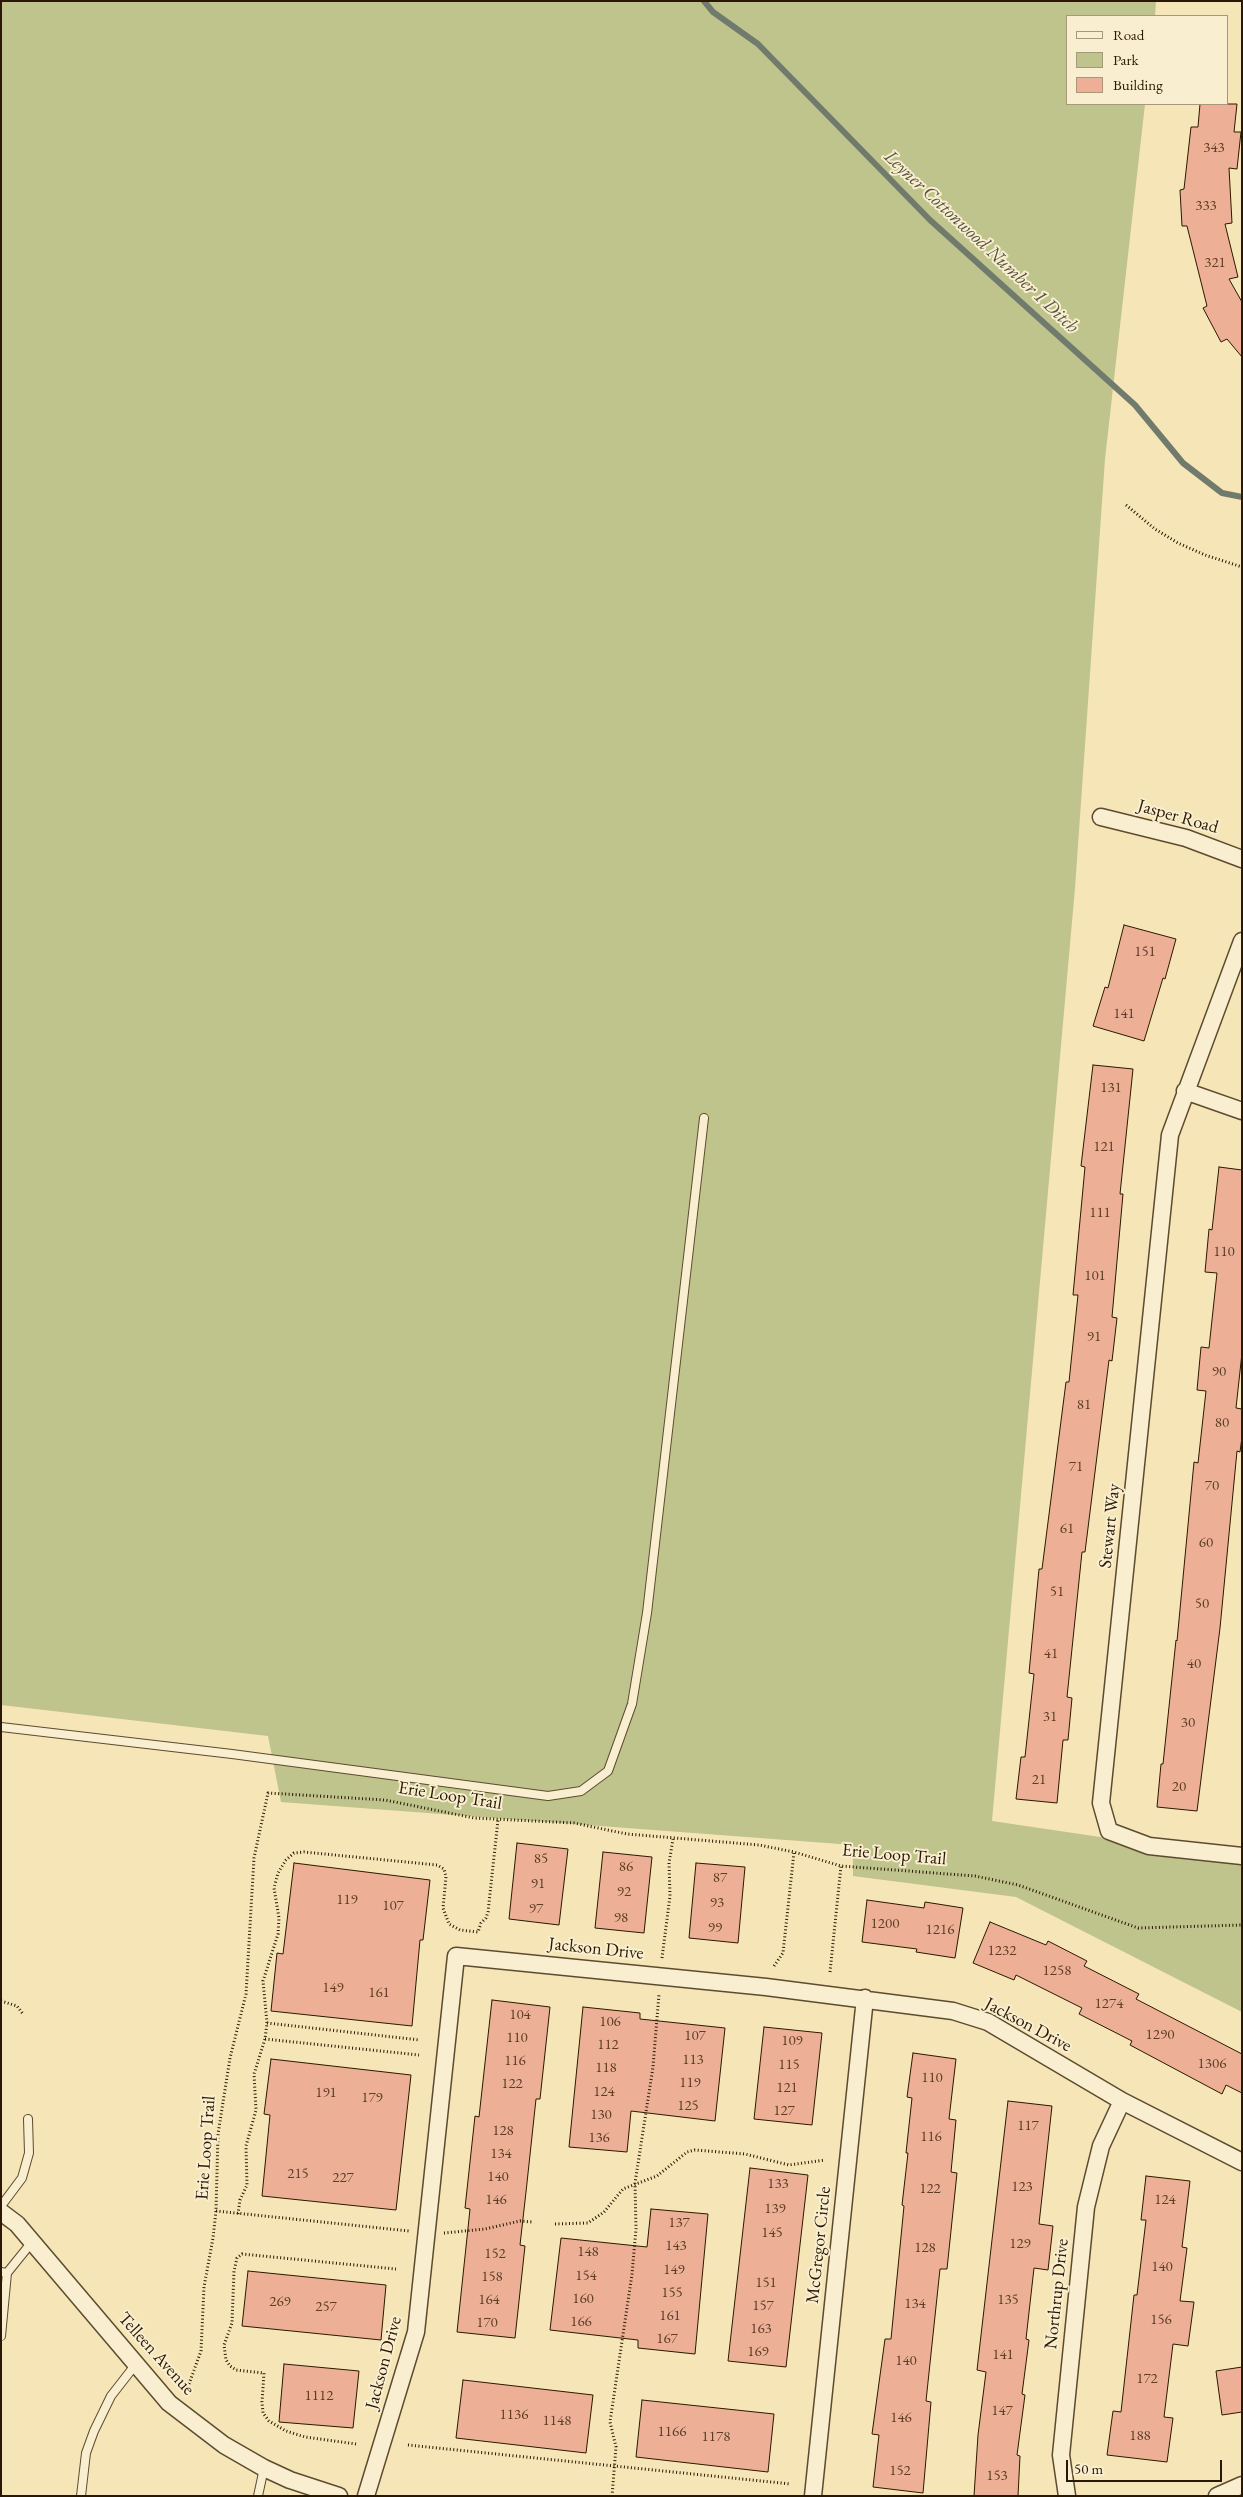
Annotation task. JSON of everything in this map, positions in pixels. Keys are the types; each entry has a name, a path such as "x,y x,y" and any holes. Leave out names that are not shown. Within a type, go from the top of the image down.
{"street":[{"name":"Jasper Road","path":"1102,817 1186,838 1242,859"},
{"path":"1242,940 1185,1091 1242,1112"},
{"name":"Stewart Way","path":"1185,1091 1170,1135 1101,1803 1109,1831 1149,1846 1242,1856"},
{"name":"Jackson Drive","path":"366,2496 416,2332 456,1956 865,1998 953,2011 988,2022 1122,2102 1242,2162"},
{"name":"McGregor Circle","path":"813,2496 865,1998"},
{"name":"Northrup Drive","path":"1067,2496 1061,2455 1086,2207 1101,2146 1122,2102"},
{"name":"Telleen Avenue","path":"1,2212 17,2224 170,2403 224,2445 264,2468 290,2480 339,2496"},
{"path":"1217,2496 1242,2485"}],"lane":[{"path":"1,1728 232,1754 548,1796 581,1791 608,1771 632,1704 647,1613 704,1118"},
{"path":"1,2206 22,2178 29,2153 28,2119"},
{"path":"1,2336 4,2272 32,2242"},
{"path":"81,2496 86,2453 94,2431 111,2396 136,2364"},
{"path":"258,2496 264,2468"}],"path":[{"path":"1126,505 1155,529 1178,543 1205,555 1242,567"},
{"name":"Erie Loop Trail","path":"189,2384 201,2351 204,2287 216,2212 218,2134 230,2058 246,1994 254,1858 268,1793 385,1800 474,1818 574,1823 627,1834 759,1846 794,1852 842,1866 975,1876 1018,1885 1138,1928 1242,1925"},
{"path":"238,2214 240,2200 247,2185 246,2146 256,2110 254,2074 265,2039 266,2023 263,1981 278,1934 279,1918 274,1888 278,1873 286,1860 294,1853 304,1852 437,1865 444,1869 446,1876 443,1908 445,1917 454,1928 478,1932 480,1923 486,1918 488,1912 498,1820"},
{"path":"662,1960 670,1896 670,1863 673,1839"},
{"path":"774,1966 783,1953 794,1852"},
{"path":"830,1972 842,1866"},
{"path":"612,2496 616,2466 616,2447 610,2422 632,2274 636,2229 635,2183 653,2067 659,1993"},
{"path":"1,2001 18,2006 23,2014"},
{"path":"266,2023 420,2040"},
{"path":"265,2039 418,2056"},
{"path":"555,2224 588,2223 604,2212 623,2189 657,2176 687,2152 696,2150 745,2154 789,2165 825,2160"},
{"path":"216,2212 410,2231"},
{"path":"442,2233 532,2222"},
{"path":"356,2444 305,2437 286,2431 269,2421 263,2413 264,2373 236,2370 230,2366 224,2352 224,2345 232,2323 234,2271 237,2258 242,2254 396,2269"},
{"path":"408,2445 791,2484"}],"green space":[{"path":"1,1 1156,1 1155,15 1066,15 1066,105 1145,105 1105,459 1075,888 992,1821 1242,1858 1242,2012 1016,1897 853,1876 853,1845 281,1802 268,1736 1,1705"}],"building":[{"path":"1237,104 1234,132 1241,132 1237,169 1229,168 1232,223 1225,224 1238,277 1229,279 1242,302 1242,357 1227,339 1221,342 1203,308 1207,306 1187,226 1182,226 1180,190 1184,189 1191,127 1198,127 1200,105"},
{"path":"1124,925 1176,939 1144,1041 1093,1026 1105,987 1108,988"},
{"path":"1093,1065 1133,1069 1120,1194 1123,1194 1112,1317 1117,1318 1112,1361 1109,1360 1085,1552 1082,1552 1067,1697 1072,1698 1068,1740 1063,1740 1057,1803 1016,1799 1021,1757 1025,1757 1034,1674 1029,1673 1039,1569 1042,1569 1066,1382 1069,1382 1078,1295 1073,1295 1085,1167 1081,1166"},
{"path":"1219,1167 1242,1170 1242,1353 1236,1408 1242,1409 1242,1437 1240,1452 1237,1451 1220,1628 1197,1811 1157,1807 1177,1641 1194,1462 1198,1463 1206,1391 1197,1390 1201,1347 1209,1348 1217,1273 1205,1272 1209,1229 1212,1230"},
{"path":"517,1843 568,1849 559,1925 509,1919"},
{"path":"603,1852 652,1857 644,1933 595,1928"},
{"path":"294,1863 430,1880 423,1940 420,1940 412,2026 271,2011 277,1953 283,1954"},
{"path":"696,1863 745,1867 738,1943 689,1938"},
{"path":"867,1900 924,1908 925,1902 963,1908 955,1958 916,1952 917,1949 862,1942"},
{"path":"990,1922 1046,1945 1048,1941 1087,1961 1084,1966 1139,1994 1136,1999 1242,2054 1242,2093 1226,2085 1222,2094 1130,2045 1132,2041 1079,2014 1082,2008 1016,1975 1014,1980 973,1963"},
{"path":"492,2000 550,2007 540,2099 536,2099 520,2245 525,2246 515,2338 457,2332 470,2209 465,2208 475,2116 479,2117"},
{"path":"583,2007 640,2013 640,2019 725,2028 715,2121 631,2111 627,2152 569,2147"},
{"path":"764,2027 822,2033 812,2125 754,2119"},
{"path":"913,2053 956,2059 949,2119 956,2120 951,2172 957,2173 947,2269 940,2269 926,2401 931,2402 923,2493 873,2487 879,2435 872,2434 885,2339 891,2339 904,2206 902,2205 912,2098 907,2097"},
{"path":"271,2059 411,2075 396,2210 262,2196 270,2115 264,2114"},
{"path":"1008,2101 1052,2106 1039,2224 1053,2226 1048,2270 1034,2268 1026,2339 1029,2340 1022,2394 1025,2395 1017,2455 1020,2456 1018,2496 974,2496 978,2435 986,2372 977,2370"},
{"path":"750,2168 808,2175 786,2367 728,2361"},
{"path":"1146,2176 1190,2181 1182,2247 1187,2248 1180,2301 1194,2302 1188,2346 1173,2344 1164,2417 1173,2418 1167,2462 1107,2455 1113,2411 1121,2412 1134,2295 1137,2295 1146,2220 1141,2220"},
{"path":"651,2209 708,2214 695,2354 638,2348 638,2340 550,2330 561,2238 647,2247"},
{"path":"248,2271 386,2285 381,2340 242,2326"},
{"path":"284,2364 359,2371 353,2428 279,2422"},
{"path":"1242,2367 1242,2412 1222,2415 1216,2371"},
{"path":"463,2380 593,2395 586,2453 456,2438"},
{"path":"642,2400 774,2414 768,2472 636,2457"}],"waterway":[{"name":"Leyner Cottonwood Number 1 Ditch","path":"704,1 713,12 758,44 930,220 1135,405 1183,463 1222,493 1242,497"}]}
